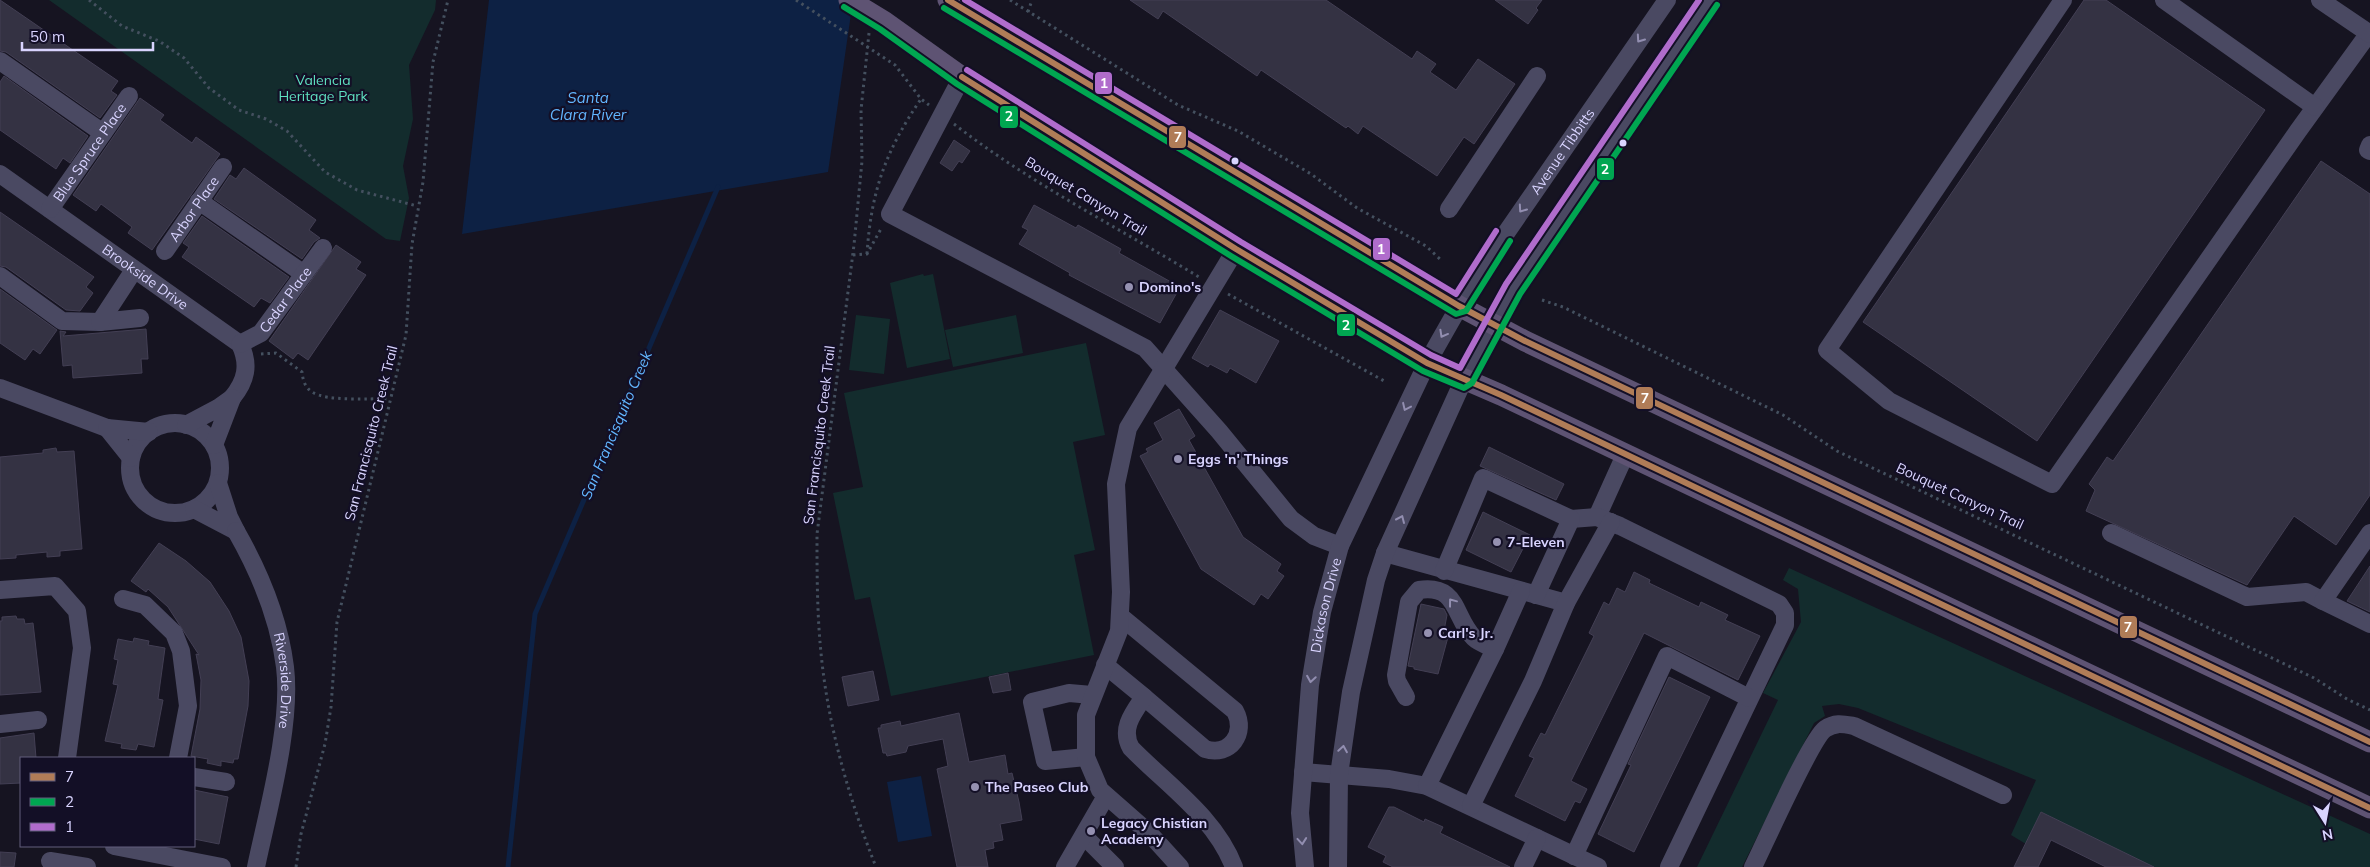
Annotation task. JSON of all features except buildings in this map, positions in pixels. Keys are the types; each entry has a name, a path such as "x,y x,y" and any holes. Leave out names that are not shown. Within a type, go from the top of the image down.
{"main road":[{"path":"849,0 877,25 1236,249 1427,363 2370,808"},
{"path":"948,0 1459,306 1525,341 2370,742"}],"street":[{"name":"Avenue Tibbitts","path":"1427,363 1477,274 1667,0"},
{"path":"1338,867 1338,775 1351,692 1376,580 1385,554 1464,379 1513,289 1710,0"},
{"path":"2063,0 1827,350 1889,401 2052,484 2315,107 2369,34 2331,3"},
{"path":"2164,0 2315,107"},
{"path":"0,61 103,133"},
{"path":"1448,209 1538,76"},
{"path":"962,77 890,214 1145,348 1219,431 1291,520 1314,536 1340,546"},
{"name":"Blue Spruce Place","path":"50,209 128,96"},
{"path":"2370,145 2368,150 2370,151"},
{"name":"Arbor Place","path":"165,251 223,167"},
{"name":"Brookside Drive","path":"0,174 243,351"},
{"path":"199,202 304,274"},
{"name":"Cedar Place","path":"243,351 261,333 323,248"},
{"path":"1180,867 1149,833 1100,790 1086,756 1086,715 1092,695 1118,631 1120,616 1116,484 1128,428 1236,249"},
{"path":"100,322 134,270"},
{"path":"0,276 62,321 100,322 140,318"},
{"path":"186,424 218,408 232,398 241,387 247,370 243,351"},
{"name":"Dickason Drive","path":"1305,867 1300,813 1310,685 1321,621 1340,546 1427,363"},
{"path":"0,388 107,428 149,432 173,423 186,424 197,429 214,445 219,457 221,470 218,483 212,494 194,509 180,513 166,512 153,508 142,498 134,486 130,473 131,458 138,444 149,432"},
{"path":"214,445 232,398"},
{"path":"107,428 131,458"},
{"path":"1472,806 1537,672 1604,520 1625,455"},
{"path":"1444,571 1484,478 1571,519 1604,520 1779,604 1785,614 1785,625 1669,867"},
{"name":"Riverside Drive","path":"218,483 229,517 251,558 265,591 277,626 285,668 282,735 256,867"},
{"path":"194,509 236,531"},
{"path":"1427,786 1495,649 1571,519"},
{"path":"2111,533 2246,597 2306,592 2370,624"},
{"path":"2323,601 2370,533"},
{"path":"1385,554 1566,603"},
{"path":"0,590 55,586 77,611 82,648 70,757"},
{"path":"1406,697 1397,682 1396,674 1409,602 1418,590 1428,589 1444,593 1451,600 1474,638 1495,649"},
{"path":"123,600 146,605 174,633 181,651 188,706 178,757"},
{"path":"1105,664 1206,749 1215,752 1224,750 1234,741 1240,729 1239,719 1235,711 1120,616"},
{"path":"1574,856 1667,656 1749,698"},
{"path":"1086,756 1045,761 1032,702 1069,693 1092,695"},
{"path":"1144,697 1128,724 1127,741 1142,760 1192,805 1216,835 1234,867"},
{"path":"0,724 38,720"},
{"path":"1753,867 1810,750 1823,730 1838,723 1854,726 2003,795"},
{"path":"1303,772 1398,780 1427,786 1598,867"},
{"path":"195,777 226,782"},
{"path":"1065,867 1106,796"},
{"path":"1084,836 1115,867"},
{"path":"1523,867 1537,838"},
{"path":"119,847 222,867"},
{"path":"51,858 87,867"}],"path":[{"path":"89,0 122,26 160,41 184,58 209,88 240,110 266,119 287,131 325,172 357,190 417,206"},
{"name":"San Francisquito Creek Trail","path":"296,867 301,834 325,744 337,622 379,454 389,399 406,335 412,244 424,174 433,62 448,0"},
{"name":"Bouquet Canyon Trail","path":"796,0 895,64 921,99 980,144 1085,211 1386,382"},
{"path":"1010,0 1178,105 1238,130 1311,174 1357,208 1426,246 1442,261"},
{"path":"1028,12 1032,0"},
{"name":"San Francisquito Creek Trail","path":"876,867 858,817 830,714 821,653 817,580 818,534 853,254 862,161 861,110 877,25"},
{"path":"867,254 869,222 880,174 906,122 921,99"},
{"path":"867,254 890,214"},
{"path":"853,254 867,254"},
{"name":"Bouquet Canyon Trail","path":"1542,300 1563,307 1783,415 1837,450 2314,678 2347,699 2370,710"},
{"path":"243,351 276,353 302,372 304,383 313,393 329,397 389,399"}],"green space":[{"name":"Valencia Heritage Park","path":"49,0 436,0 435,10 409,65 413,119 403,166 409,198 400,241 386,239"},
{"path":"923,274 924,276 933,274 950,359 907,368 890,283"},
{"path":"856,315 890,319 884,374 849,370"},
{"path":"1016,315 1023,353 953,367 945,330"},
{"path":"1086,343 1105,435 1073,442 1095,550 1074,555 1094,655 891,696 870,597 855,600 833,493 863,487 844,393"},
{"path":"1789,568 2370,834 2370,867 2150,867 2041,812 2026,844 2011,835 2036,780 1858,708 1839,704 1822,706 1825,716 1814,723 1742,867 1697,867 1778,700 1763,693 1801,622 1798,589 1783,580"}],"water":[{"name":"Santa Clara River","path":"489,0 853,0 828,172 462,234"},
{"path":"921,776 932,836 898,842 887,782"}],"waterway":[{"name":"San Francisquito Creek","path":"508,867 535,614 718,187"}],"transit line":[{"name":"7","path":"948,0 1459,306 1525,341 2370,742"},
{"name":"1","path":"965,0 1456,294 1496,231"},
{"name":"1","path":"967,70 1241,242 1431,355 1460,368 1506,284 1699,0"},
{"name":"2","path":"844,7 880,29 957,84 1231,256 1423,371 1464,388 1472,383 1520,294 1717,5"},
{"name":"2","path":"944,8 1456,314 1466,311 1510,241"},
{"name":"7","path":"962,77 1236,249 1427,363 1501,395 2370,808"}],"place":[{"name":"Domino's","path":"1129,287"},
{"name":"Eggs 'n' Things","path":"1178,459"},
{"name":"7-Eleven","path":"1497,542"},
{"name":"Carl's Jr.","path":"1428,633"},
{"name":"The Paseo Club","path":"975,787"},
{"name":"Legacy Chistian Academy","path":"1091,831"}]}
